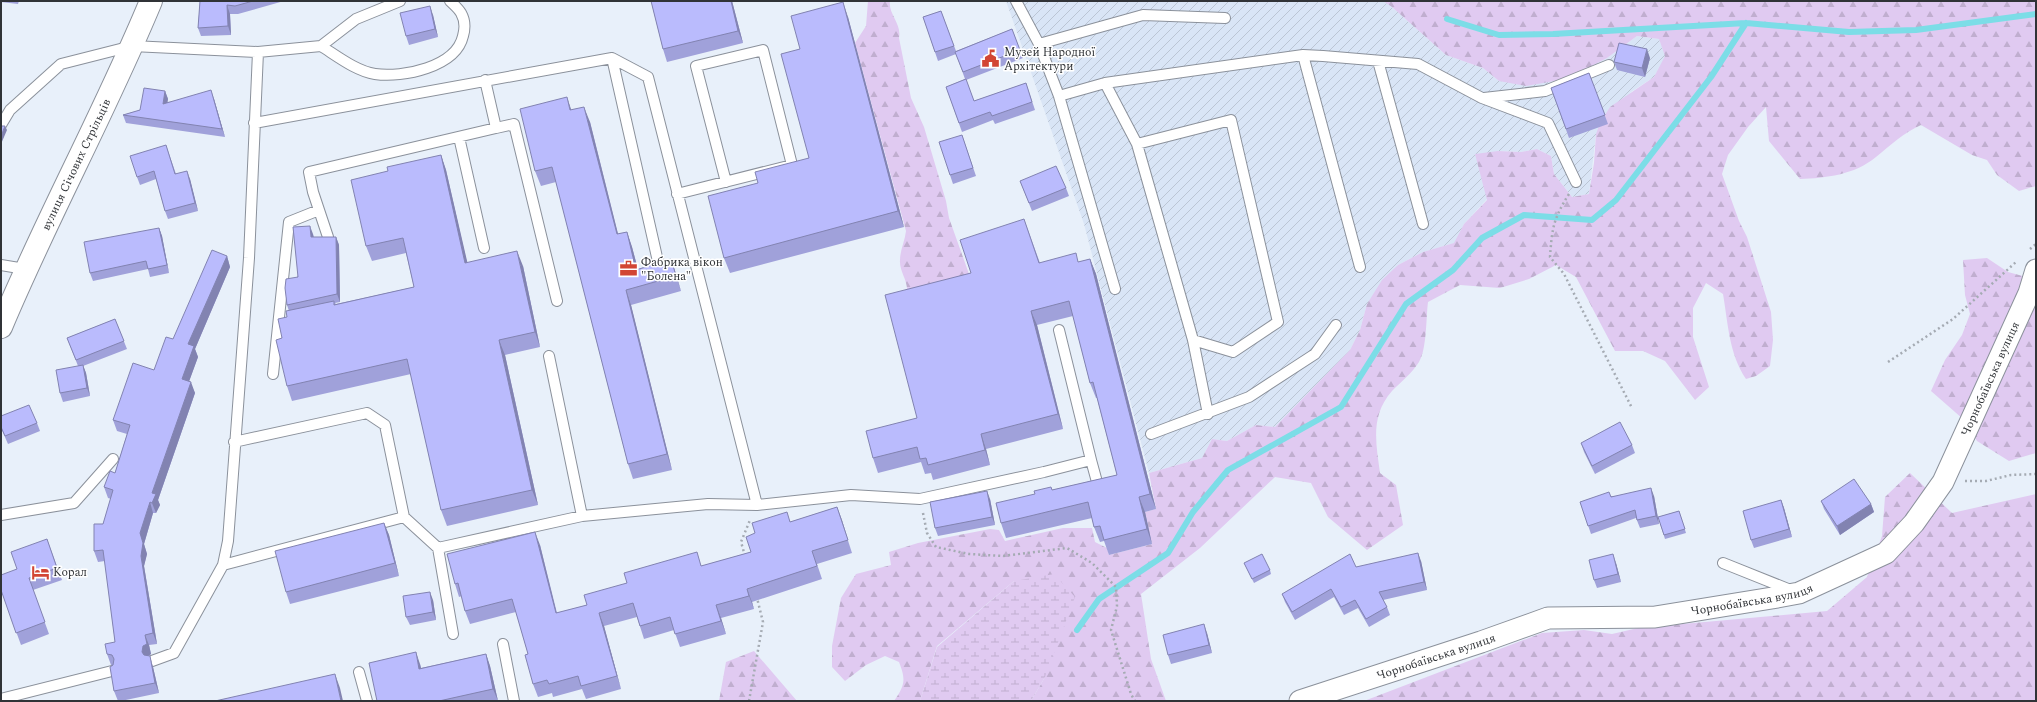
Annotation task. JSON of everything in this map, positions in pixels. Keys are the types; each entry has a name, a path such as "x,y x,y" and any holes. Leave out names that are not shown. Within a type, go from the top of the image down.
{"main road":[{"name":"вулиця Січових Стрільців","path":"1,327 25,269 132,46 151,1"}],"street":[{"name":"Чорнобаївська вулиця","path":"1300,701 1482,642 1548,618 1655,617 1799,593 1886,554 1914,523 1943,482 2029,293 2028,260"}],"lane":[{"path":"1,125 10,110 62,64 132,46 258,52 321,46 356,19 400,1"},
{"path":"321,46 366,72 376,74 415,72 444,61 461,46 465,28 461,13 450,1"},
{"path":"1016,1 1039,44 1059,96 1115,289"},
{"path":"1039,44 1143,15 1225,18"},
{"path":"677,194 726,182 792,165 763,50 696,66 726,182"},
{"path":"152,661 174,653 223,565 228,541 234,442 249,258 258,52"},
{"path":"1059,96 1105,83 1302,55 1418,64 1482,98 1548,123 1576,182"},
{"path":"1302,55 1360,267"},
{"path":"254,123 612,58 648,77 757,505"},
{"path":"612,58 659,266"},
{"path":"1378,61 1423,224"},
{"path":"1482,98 1545,91 1609,65"},
{"path":"485,80 496,128"},
{"path":"1105,83 1137,144 1193,340 1208,414"},
{"path":"1137,144 1231,120 1278,322 1233,352 1193,340"},
{"path":"328,238 309,172 514,124 557,301"},
{"path":"459,136 484,248"},
{"path":"273,374 282,322 289,222 319,210"},
{"path":"1,265 25,269"},
{"path":"1151,434 1208,414 1249,397 1315,354 1336,325"},
{"path":"1059,330 1097,482"},
{"path":"549,356 582,516"},
{"path":"234,442 367,413 385,425 404,517 438,548 453,634"},
{"path":"1,515 74,503 114,459"},
{"path":"438,548 582,516 708,504 757,505 850,495 920,499 1044,472 1091,460"},
{"path":"223,565 404,517"},
{"path":"1723,564 1799,593"},
{"path":"503,644 514,701"},
{"path":"1,700 112,671"},
{"path":"359,672 367,701"}],"path":[{"path":"1576,182 1558,211 1553,225 1550,257 1564,274 1632,408"},
{"path":"1888,362 1953,319 2028,260 2036,244"},
{"path":"1943,482 1986,481 2011,475 2036,474"},
{"path":"920,499 927,532 936,547 969,554 1003,556 1067,548 1092,563 1116,587 1117,606 1111,630 1131,694 1135,701"},
{"path":"747,564 741,542 757,505"},
{"path":"749,701 764,622 755,593"}],"shaded area":[{"path":"1006,1 1383,1 1392,7 1446,55 1483,68 1499,81 1582,71 1607,58 1637,36 1659,39 1666,56 1654,77 1631,92 1596,134 1589,194 1572,197 1554,174 1551,156 1537,149 1521,152 1498,151 1487,199 1464,224 1455,243 1423,252 1398,265 1367,304 1360,330 1350,350 1275,427 1256,425 1227,441 1212,439 1202,458 1149,473 1084,224"}],"green space":[{"path":"868,1 890,1 891,10 899,28 899,38 911,98 924,127 946,201 949,218 969,274 907,292 906,283 900,264 900,256 906,231 855,43 866,26"},
{"path":"1383,1 2036,1 2036,186 2019,191 1997,175 1987,160 1972,155 1921,125 1903,135 1876,157 1858,168 1849,172 1820,178 1800,179 1769,141 1766,107 1748,127 1728,155 1722,174 1739,221 1747,237 1771,312 1773,340 1770,366 1756,376 1746,379 1740,369 1730,338 1723,294 1706,283 1693,308 1693,337 1709,387 1695,400 1665,361 1643,351 1615,351 1576,277 1556,265 1529,279 1500,288 1460,285 1428,302 1425,341 1422,356 1413,370 1385,400 1377,420 1376,440 1380,473 1396,485 1403,525 1367,550 1328,517 1311,483 1275,477 1200,548 1141,594 1151,659 1166,701 1031,701 1045,677 1014,581 937,646 920,701 894,701 902,686 903,673 899,662 885,656 866,665 845,681 832,667 832,646 841,598 856,574 891,565 889,552 918,543 990,529 999,530 1005,541 1063,528 1092,528 1095,542 1107,548 1109,555 1152,544 1145,512 1156,509 1149,473 1202,458 1212,439 1227,441 1256,425 1275,427 1350,350 1360,330 1367,304 1382,280 1398,265 1423,252 1454,243 1464,224 1487,200 1475,154 1498,151 1521,152 1537,149 1551,156 1554,174 1572,197 1589,194 1594,163 1596,134 1600,123 1610,107 1654,77 1665,56 1659,39 1637,36 1607,58 1560,80 1526,86 1499,81 1483,68 1446,55 1392,7"},
{"path":"1987,258 2008,272 2030,278 2036,274 2036,453 2009,461 1977,441 1963,419 1931,391 1945,360 1962,335 1970,314 1965,295 1963,260"},
{"path":"1910,473 1952,513 2036,494 2036,701 1364,701 1542,633 1584,630 1612,634 1638,628 1827,611 1867,577 1882,536 1885,497"},
{"path":"1054,574 1075,597 1045,677 1031,701 920,701 937,647 1014,581"},
{"path":"754,651 797,701 719,701 726,662"}],"building":[{"path":"200,1 253,1 235,6 227,5 228,26 198,28"},
{"path":"651,1 731,1 738,31 663,49"},
{"path":"843,2 898,211 724,258 708,196 758,183 755,172 809,158 781,54 800,49 791,16"},
{"path":"430,6 435,29 406,36 400,13"},
{"path":"941,11 954,46 935,52 923,17"},
{"name":"Музей Народної Архітектури","path":"1012,29 1020,50 963,72 955,52"},
{"path":"1619,43 1647,49 1642,68 1614,62"},
{"path":"1589,73 1605,115 1566,129 1551,88"},
{"path":"966,79 974,101 1026,83 1032,102 992,116 990,112 959,123 946,87"},
{"path":"144,88 165,91 163,104 211,90 222,129 123,115 140,110"},
{"path":"567,97 570,110 584,107 617,234 627,232 636,270 671,259 676,276 626,290 667,454 628,464 552,167 535,171 520,109"},
{"path":"1,126 5,126 1,136"},
{"path":"962,135 973,168 950,175 939,142"},
{"path":"166,145 175,174 187,171 195,203 165,211 154,171 137,177 130,156"},
{"path":"441,155 465,263 517,251 535,332 499,340 532,490 441,510 407,359 287,386 276,340 282,338 278,319 287,317 286,311 334,301 334,305 414,287 403,238 366,246 351,180 388,171 387,167"},
{"path":"1056,166 1066,188 1029,203 1020,181"},
{"path":"1024,219 1039,263 1076,253 1078,262 1090,259 1150,494 1139,497 1147,529 1104,540 1100,526 1094,527 1088,502 1001,523 996,503 1035,494 1034,491 1051,487 1052,490 1117,475 1093,382 1090,383 1069,301 1031,311 1058,414 981,434 985,450 928,465 926,458 920,459 917,447 873,458 866,431 917,418 885,295 971,273 960,240"},
{"path":"310,226 311,237 336,237 337,294 287,305 285,288 286,279 298,277 293,227"},
{"path":"159,228 167,265 148,269 146,261 90,273 84,242"},
{"path":"212,250 227,256 188,344 194,346 182,379 191,382 152,493 156,494 152,503 150,502 140,533 143,543 141,556 153,633 145,635 147,644 143,646 142,652 144,655 150,656 155,683 114,691 110,667 113,665 114,659 112,655 107,654 105,644 115,642 103,550 94,551 94,524 103,524 113,490 104,487 110,471 115,473 130,425 113,420 133,363 154,370 166,337 173,339"},
{"path":"115,319 124,341 76,360 67,338"},
{"path":"83,365 87,388 60,393 56,370"},
{"path":"29,405 37,423 5,436 1,427 1,416"},
{"path":"1620,422 1632,445 1592,466 1581,443"},
{"path":"1854,479 1871,504 1837,526 1821,501"},
{"path":"1651,488 1656,516 1637,520 1635,510 1588,526 1580,502 1609,492 1611,497"},
{"path":"987,491 992,517 935,528 930,502"},
{"path":"1781,500 1789,529 1751,540 1743,511"},
{"path":"837,507 848,540 812,551 817,566 747,589 749,596 716,605 721,621 675,634 670,617 640,626 633,603 599,613 617,676 581,686 578,676 549,684 547,680 533,684 525,655 528,654 512,599 465,611 458,583 455,584 447,554 535,532 556,613 587,605 584,595 627,583 624,573 697,552 701,566 751,552 746,537 755,533 752,523 787,512 790,522"},
{"path":"1679,511 1685,529 1664,535 1658,517"},
{"path":"384,523 395,563 286,592 275,551"},
{"path":"47,539 57,568 29,578 45,622 16,633 1,590 1,575 17,569 11,552"},
{"path":"1418,553 1424,582 1379,592 1387,607 1366,619 1355,600 1341,607 1331,589 1292,612 1282,594 1350,554 1356,567"},
{"path":"1262,554 1270,570 1252,579 1244,563"},
{"path":"1613,554 1618,574 1594,580 1589,560"},
{"path":"430,592 433,612 406,617 403,596"},
{"path":"1204,624 1209,645 1168,655 1163,635"},
{"path":"416,652 419,669 486,654 493,689 439,701 377,701 369,663"},
{"path":"335,674 341,701 215,701"}],"waterway":[{"path":"1447,19 1499,35 1553,34 1746,23 1849,32 1916,30 2036,14"},
{"path":"1077,630 1099,599 1168,553 1193,512 1228,470 1341,407 1406,304 1453,270 1482,238 1524,215 1592,220 1616,200 1711,77 1746,23"}],"place":[{"name":"Музей Народної Архітектури","path":"991,59"},
{"name":"Фабрика вікон \"Болена\"","path":"628,269"},
{"name":"Корал","path":"40,572"}]}
